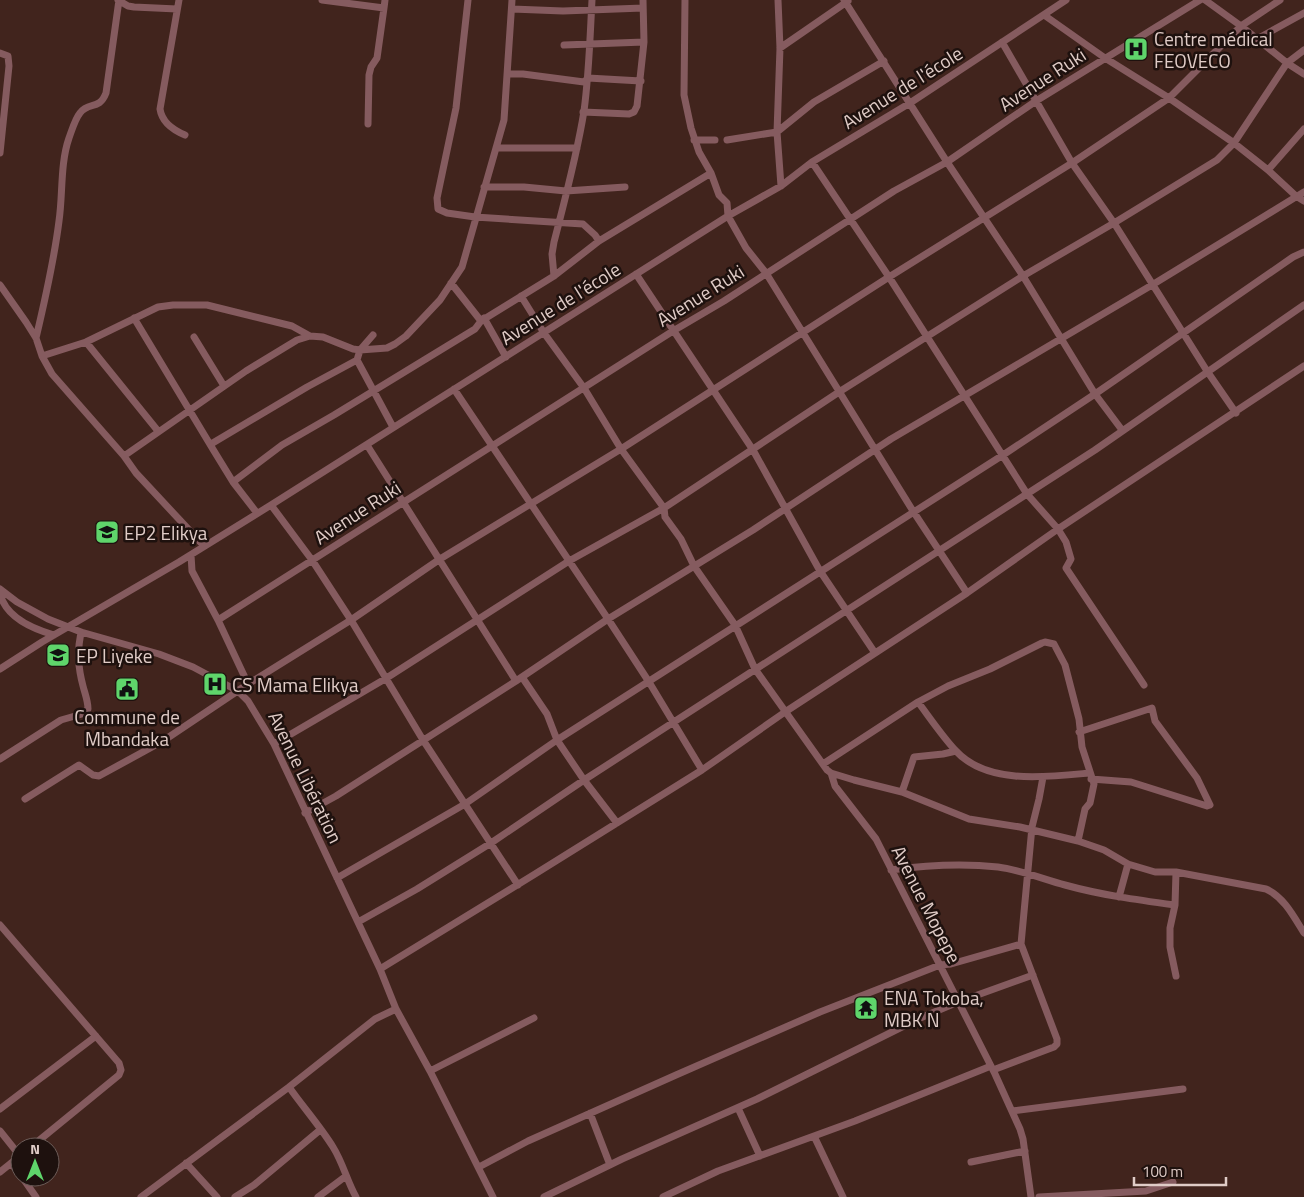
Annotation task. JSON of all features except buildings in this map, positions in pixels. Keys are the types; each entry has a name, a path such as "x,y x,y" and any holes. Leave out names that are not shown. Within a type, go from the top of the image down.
{"street":[{"path":"36,338 49,282 59,221 65,151 80,113 88,107 99,105 106,93 119,0 128,6 134,7 177,9"},
{"path":"179,0 160,109 161,116 165,122 175,131 185,135"},
{"path":"322,0 385,4 378,53 369,75 368,124"},
{"path":"468,0 456,108 437,204 438,209 447,213 475,218 583,224 599,241"},
{"path":"124,456 224,386 297,340 310,336 323,337 346,347 360,350 379,349 395,344 406,336 440,300 462,267 504,120 512,0"},
{"path":"554,276 552,254 577,148 588,78 592,0"},
{"path":"685,0 684,95 694,140 720,195 727,203 728,216 746,248 766,273 913,512 967,594"},
{"path":"778,0 780,48 777,132 781,186"},
{"name":"Avenue de l'école","path":"0,669 54,635 191,555 728,216 781,186 812,162 910,103 1066,0"},
{"name":"Avenue Ruki","path":"218,620 673,331 724,301 849,219 894,191 947,162 1036,101 1200,0"},
{"path":"1205,0 1304,74"},
{"path":"25,799 79,765 93,775 99,776 163,741 248,684 351,620 440,559 621,449 803,334 888,277 985,218 1168,98 1242,26 1280,0"},
{"path":"780,48 846,1 947,162 1023,276 1096,394 1122,430"},
{"path":"512,9 563,11 643,4 644,42 641,80 637,106 634,112 629,114 583,112"},
{"path":"1257,40 1304,13"},
{"path":"1044,15 1105,58 1234,143 1304,201"},
{"path":"564,45 644,42"},
{"path":"1002,42 1072,162 1114,223 1207,371 1236,413"},
{"path":"274,744 385,679 569,561 664,508 839,392 1023,276 1216,160 1234,143 1287,63 1304,50"},
{"path":"0,53 8,56 9,66 0,153"},
{"path":"727,140 777,132 814,102 884,61"},
{"path":"508,74 523,74 584,82 588,78 641,80"},
{"path":"1268,170 1304,129"},
{"path":"694,140 715,140"},
{"path":"496,148 577,148"},
{"path":"812,162 1027,494 1058,529 1066,542 1071,559 1066,568 1144,685"},
{"path":"233,482 282,444 374,391 475,328 482,320 554,276 599,241 711,174"},
{"path":"484,187 524,187 566,191 624,186"},
{"path":"305,813 336,796 519,679 608,619 787,508 876,449 1304,192"},
{"path":"337,878 465,804 557,740 1096,394 1183,332 1293,257 1304,252"},
{"path":"636,274 753,450 787,508 820,571 875,653"},
{"path":"451,283 482,320 506,357"},
{"path":"0,285 36,338 42,356 52,374 136,472 204,546"},
{"name":"Avenue Mopepe","path":"521,296 544,333 584,388 621,449 664,508 665,517 681,539 694,566 735,625 755,669 831,773 835,786 870,829 992,1068 1020,1129 1031,1197"},
{"path":"42,356 86,342 158,307 173,305 207,305 292,326 310,336"},
{"path":"358,922 417,889 491,843 584,780 1095,450 1304,305"},
{"path":"134,318 233,482 257,513"},
{"path":"211,444 357,360 360,350 373,335"},
{"path":"194,337 224,386"},
{"path":"86,342 158,431"},
{"path":"357,360 393,427"},
{"path":"380,968 518,885 702,770 785,712 967,594 1058,529 1236,413 1304,366"},
{"path":"454,389 608,619 674,722 702,770"},
{"path":"367,444 478,620 519,679 547,714 557,740 584,780 617,823"},
{"path":"271,505 312,560 351,620 423,740 518,885"},
{"path":"191,555 192,571 218,620 248,684"},
{"path":"179,562 192,571"},
{"name":"Avenue Libération","path":"0,589 33,612 68,627 159,654 213,676 238,691 257,713 274,744 380,968 396,1009 494,1197"},
{"path":"0,593 3,602 17,618 39,631 54,635"},
{"path":"0,759 61,720 82,714 88,709 77,657 81,632"},
{"path":"823,764 918,702 948,686 990,670 1045,642 1054,644 1065,665 1079,719 1079,732 1090,776 1094,784 1090,803 1085,809 1078,841"},
{"path":"918,702 956,751 971,762 991,772 1043,777 1090,776 1131,782 1207,806 1210,805 1197,778 1155,721 1152,708 1079,732"},
{"path":"902,792 914,757 956,751"},
{"path":"831,773 902,792 969,819 1032,830 1078,841 1104,850 1128,864 1155,872 1176,872 1250,884 1276,893 1304,933"},
{"path":"663,1197 718,1171 992,1068 1054,1047 1057,1044 1057,1039 1021,944 1032,826 1043,777"},
{"path":"1119,897 1128,864"},
{"path":"892,870 928,865 969,865 1000,868 1119,897 1175,905"},
{"path":"1176,872 1175,905 1170,928 1170,947 1176,976"},
{"path":"1,929 119,1062 121,1070 119,1075 43,1137"},
{"path":"479,1167 528,1141 820,1012 940,965 951,964 1021,944"},
{"path":"544,1197 610,1165 738,1108 918,1019 958,1002 1033,975"},
{"path":"142,1197 289,1087 375,1018 396,1009"},
{"path":"430,1072 534,1018"},
{"path":"0,1109 96,1036"},
{"path":"289,1087 333,1147 356,1197"},
{"path":"1012,1111 1183,1089"},
{"path":"738,1108 760,1156"},
{"path":"590,1114 610,1165"},
{"path":"235,1197 254,1185 320,1130"},
{"path":"0,1131 10,1144"},
{"path":"814,1136 842,1197"},
{"path":"971,1162 1025,1151"},
{"path":"0,1172 10,1164"},
{"path":"186,1164 217,1197"},
{"path":"318,1197 346,1176"},
{"path":"1039,1197 1146,1191 1173,1182"}],"place":[{"name":"Centre médical FEOVECO","path":"1136,49"},
{"name":"EP2 Elikya","path":"107,532"},
{"name":"EP Liyeke","path":"58,655"},
{"name":"CS Mama Elikya","path":"215,684"},
{"name":"Commune de Mbandaka","path":"127,689"},
{"name":"ENA Tokoba, MBK N","path":"866,1008"}]}
